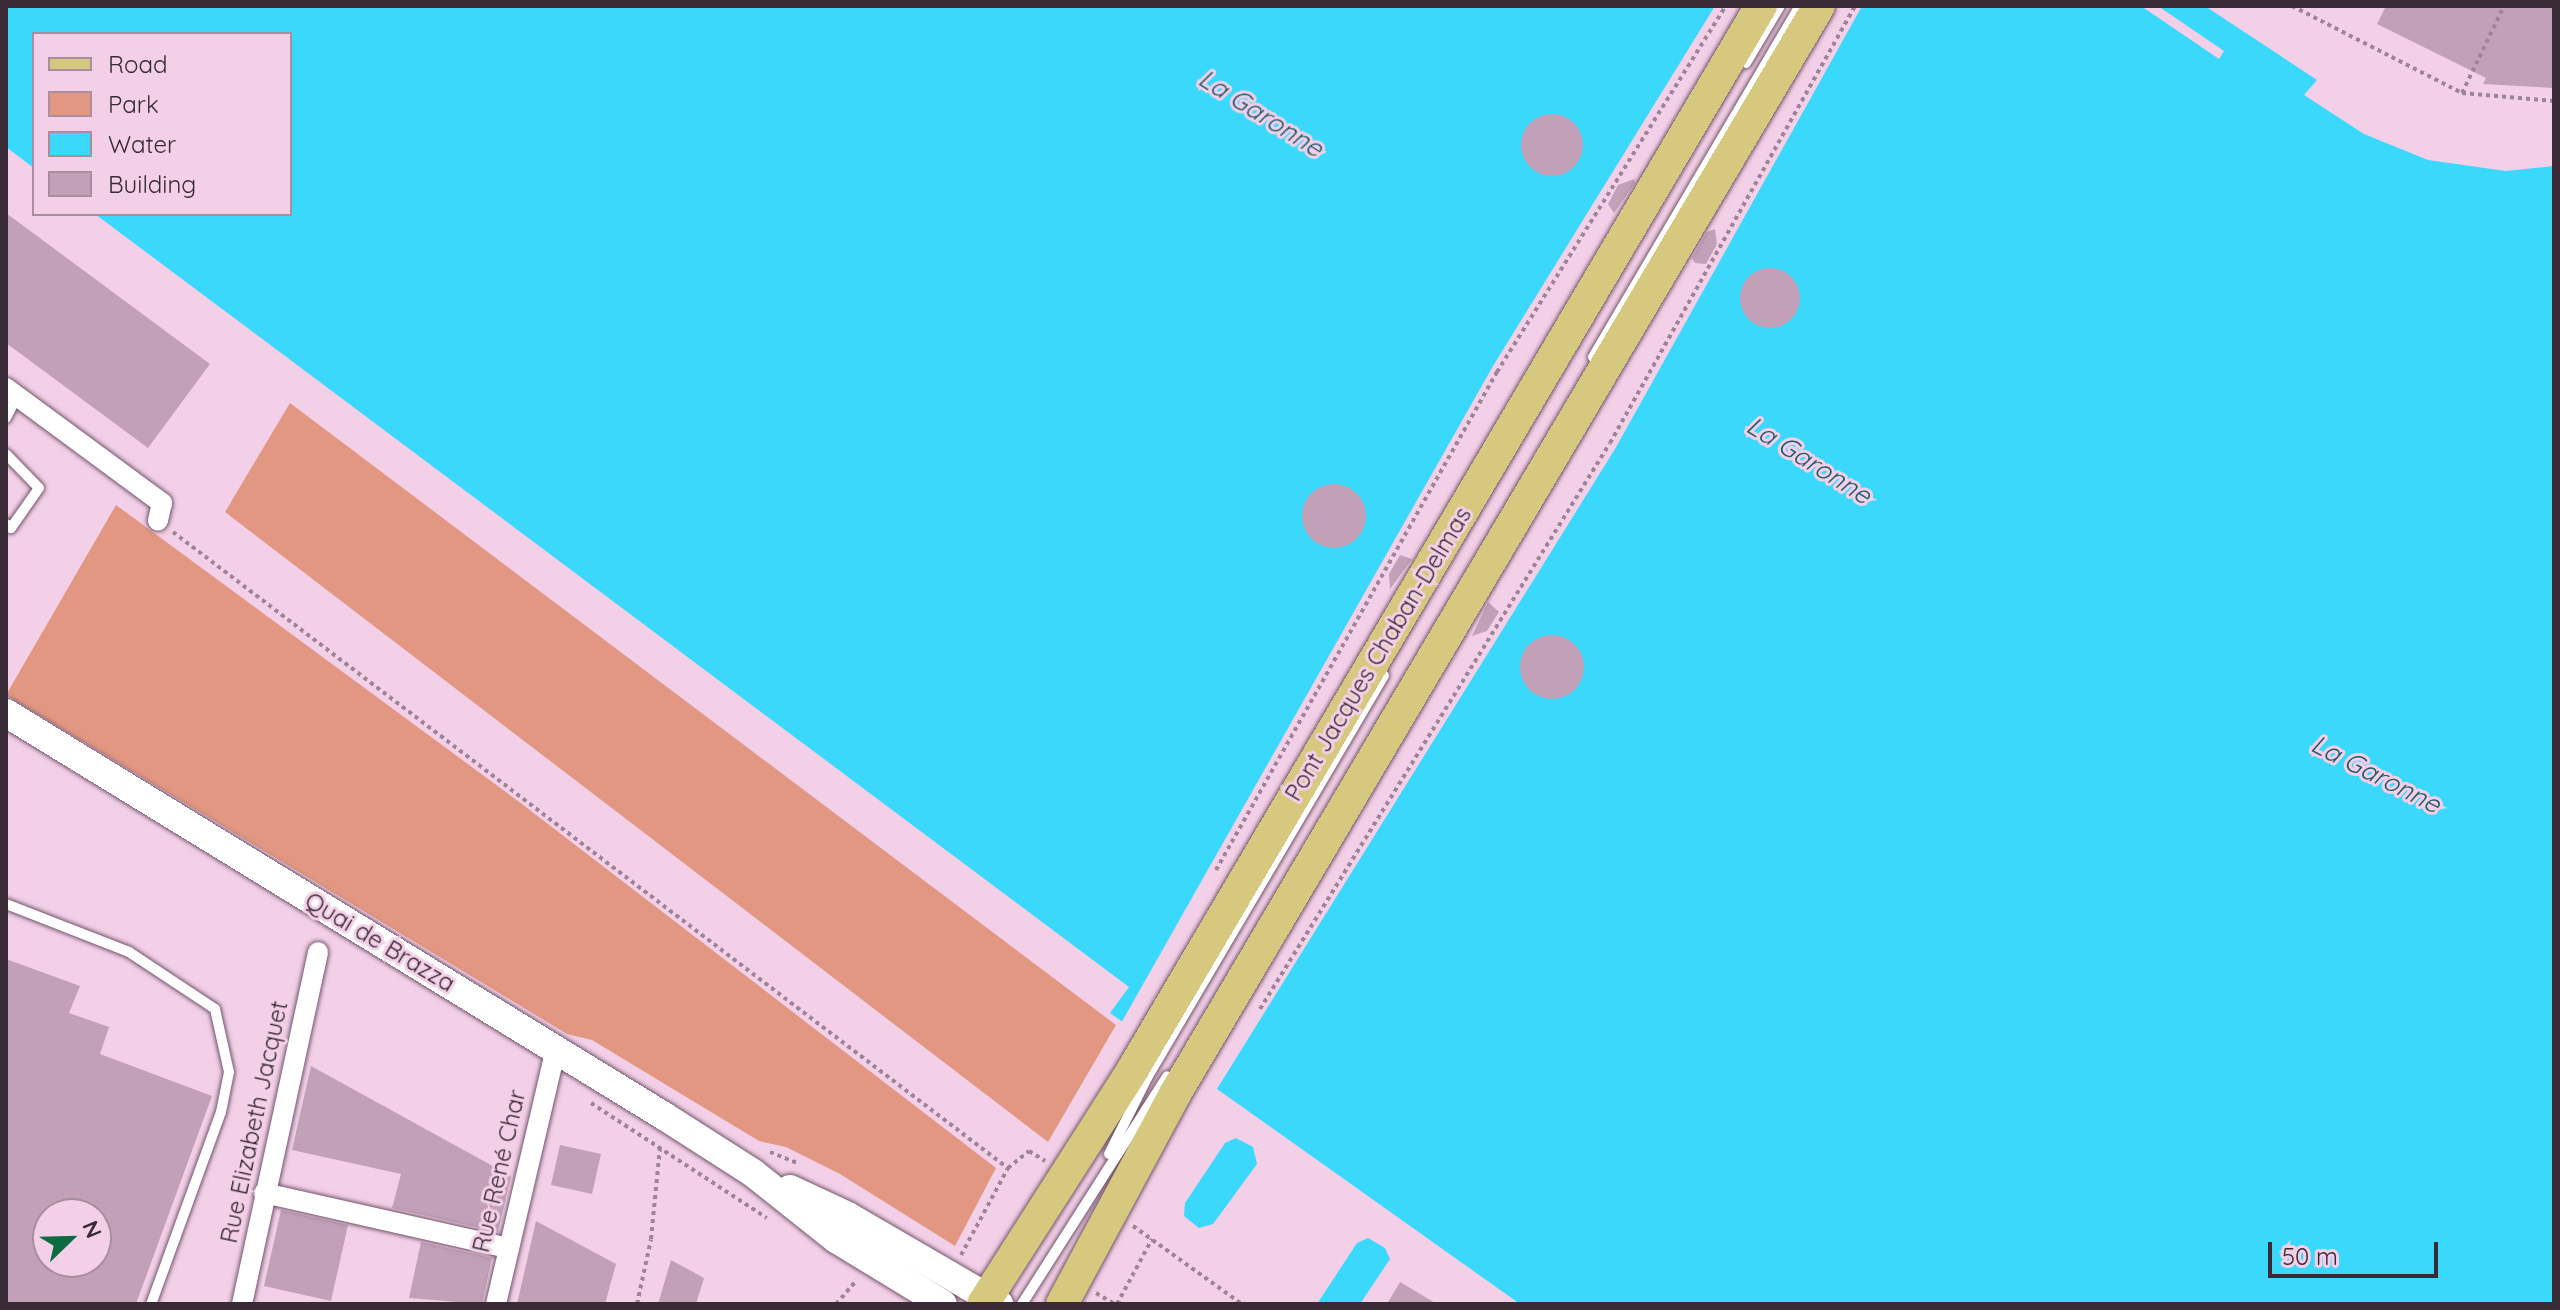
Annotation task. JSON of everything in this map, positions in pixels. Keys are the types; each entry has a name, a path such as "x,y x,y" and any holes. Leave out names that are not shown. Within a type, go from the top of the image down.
{"main road":[{"name":"Pont Jacques Chaban-Delmas","path":"990,1302 1140,1073 1761,6"},
{"name":"Pont Jacques Chaban-Delmas","path":"1062,1304 1168,1090 1819,6"},
{"name":"Quai de Brazza","path":"6,713 664,1116 759,1161 990,1302"},
{"name":"Quai de Brazza","path":"759,1161 836,1239 943,1304"}],"street":[{"path":"12,392 162,503 158,521"},
{"name":"Rue Elizabeth Jacquet","path":"242,1304 318,952"},
{"name":"Rue René Char","path":"496,1304 556,1049"},
{"path":"264,1193 509,1248"}],"lane":[{"path":"1741,71 1780,6"},
{"path":"1584,371 1800,6"},
{"path":"6,418 12,392"},
{"path":"6,454 39,488 11,528 6,524"},
{"path":"1090,1192 1140,1073 1393,660"},
{"path":"6,904 129,952 215,1009 229,1072 221,1112 151,1304"},
{"path":"1022,1304 1090,1192 1168,1090 1178,1058"}],"path":[{"path":"1211,880 1497,372 1726,6"},
{"path":"1256,1015 1610,443 1855,6"},
{"path":"2292,6 2462,93 2554,101"},
{"path":"2462,93 2504,6"},
{"path":"158,521 1008,1168"},
{"path":"637,1304 651,1239 664,1116"},
{"path":"946,1249 960,1258 1008,1168 1027,1152 1041,1159"},
{"path":"759,1161 808,1168"},
{"path":"1137,1228 1242,1304"},
{"path":"1094,1292 1116,1304 1153,1238"},
{"path":"836,1304 859,1277 870,1284"}],"green space":[{"path":"290,403 1116,1025 1048,1142 225,512"},
{"path":"116,505 518,801 996,1168 955,1246 840,1174 786,1147 759,1141 592,1040 567,1034 6,695"}],"water":[{"name":"La Garonne","path":"6,6 2205,6 2317,80 2304,95 2364,134 2428,160 2506,171 2554,166 2554,1304 1520,1304 1110,1013 1129,987 98,216 292,216 292,32 32,32 32,166 6,147"},
{"path":"1236,1138 1253,1147 1257,1164 1213,1224 1199,1228 1184,1216 1185,1203 1225,1143"},
{"path":"1368,1238 1385,1248 1390,1259 1360,1304 1317,1304 1357,1243"}],"pier":[{"path":"1715,6 1862,6 1615,449 1215,1092 1120,1025 1493,366"},
{"path":"2141,6 2158,6 2224,51 2219,59"}],"building":[{"path":"2386,6 2554,6 2554,88 2483,84 2486,78 2377,24"},
{"path":"1552,114 1564,116 1574,123 1581,133 1581,157 1574,167 1564,174 1552,176 1540,174 1530,167 1523,157 1521,145 1523,133 1530,123 1540,116"},
{"path":"1634,179 1635,183 1614,213 1608,204 1618,185"},
{"path":"6,213 210,364 148,448 6,343"},
{"path":"1715,229 1717,244 1706,264 1695,263 1692,258 1707,232"},
{"path":"1770,268 1781,270 1791,277 1798,287 1798,309 1791,319 1781,326 1770,328 1759,326 1749,319 1742,309 1740,298 1742,287 1749,277 1759,270"},
{"path":"1334,484 1352,490 1360,498 1366,516 1360,534 1352,542 1334,548 1316,542 1308,534 1302,516 1308,498 1316,490"},
{"path":"1400,555 1412,559 1390,589 1389,574"},
{"path":"1488,602 1499,612 1487,631 1472,636"},
{"path":"1552,635 1570,641 1578,649 1584,667 1578,685 1570,693 1552,699 1534,693 1526,685 1520,667 1526,649 1534,641"},
{"path":"6,959 80,986 69,1013 109,1027 100,1054 212,1096 136,1304 6,1304"},
{"path":"311,1066 511,1176 498,1232 392,1208 401,1174 292,1150"},
{"path":"560,1145 601,1154 592,1194 551,1185"},
{"path":"281,1210 348,1225 331,1301 264,1286"},
{"path":"536,1221 616,1264 605,1304 517,1304"},
{"path":"421,1242 492,1258 482,1304 409,1298"},
{"path":"671,1260 704,1278 696,1304 658,1304"},
{"path":"1400,1282 1437,1304 1387,1304"}]}
